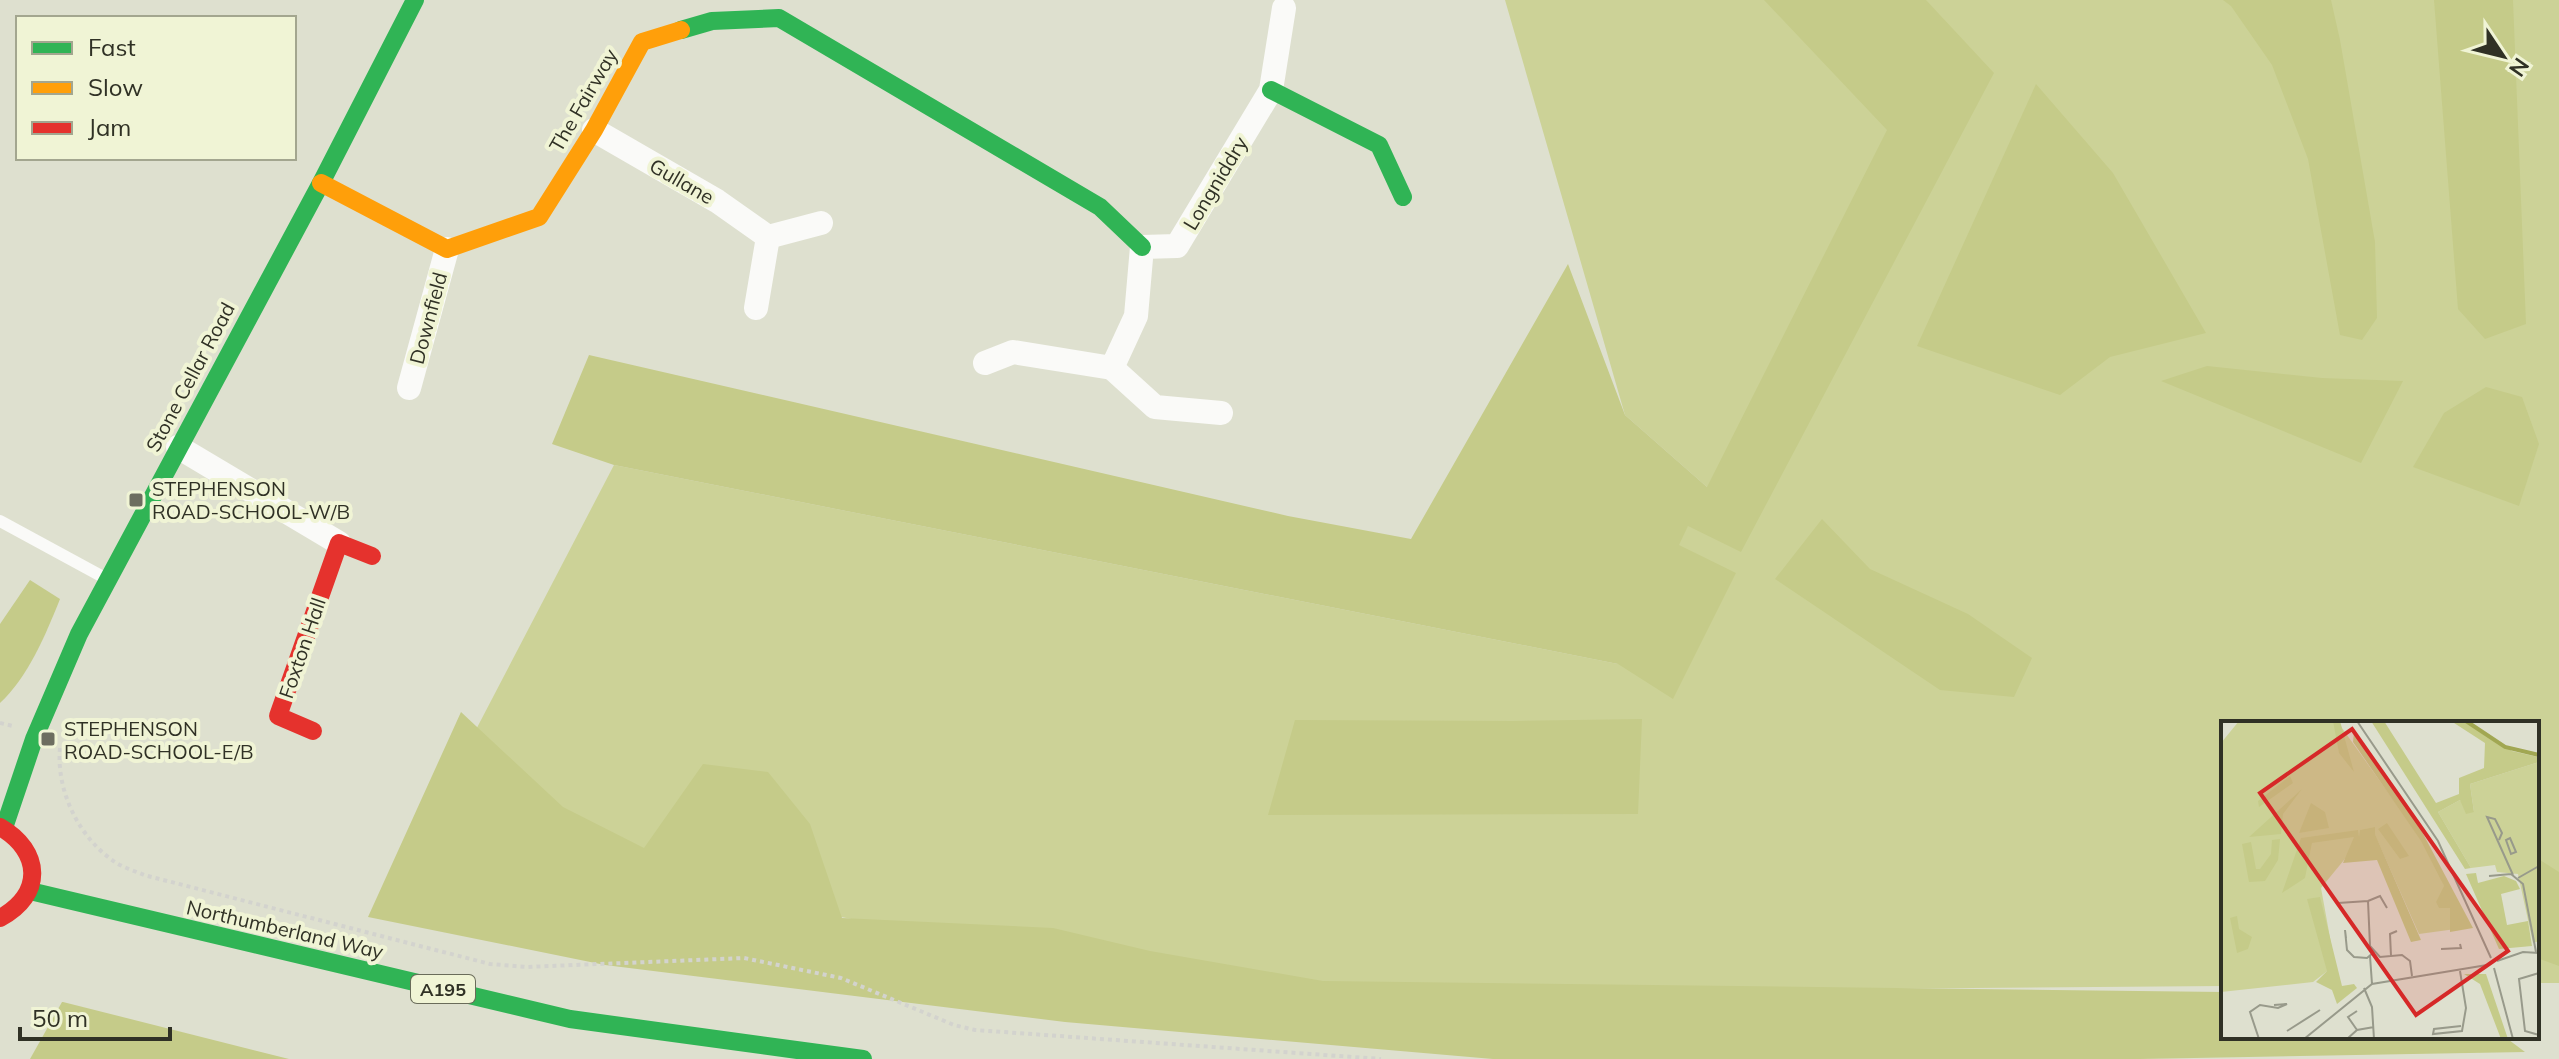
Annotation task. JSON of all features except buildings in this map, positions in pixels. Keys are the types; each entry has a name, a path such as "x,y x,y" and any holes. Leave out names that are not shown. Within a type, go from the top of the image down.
{"street":[{"name":"Stone Cellar Road","path":"2,828 34,739 79,634 321,183 415,0"},
{"name":"Longniddry","path":"1142,247 1177,246 1271,90 1284,8"},
{"name":"The Fairway","path":"447,249 539,217 594,130 642,42 711,10 779,18 1100,207 1142,247"},
{"path":"1271,90 1388,139 1403,197"},
{"name":"Gullane","path":"594,130 717,201 768,237"},
{"path":"321,183 447,249"},
{"path":"756,308 768,237 821,223"},
{"path":"1112,368 1136,316 1142,247"},
{"name":"Downfield","path":"409,388 447,249"},
{"path":"985,363 1013,352 1112,368 1155,407 1221,413"},
{"path":"178,447 339,543 372,556"},
{"name":"Foxton Hall","path":"313,731 278,716 339,543"},
{"path":"0,918 21,905 30,891 33,866 28,850 18,837 2,828"},
{"name":"Northumberland Way","path":"30,891 570,1019 863,1059"}],"lane":[{"path":"0,521 107,580"}],"path":[{"path":"34,739 61,744 61,781 69,804 89,837 116,863 173,882 490,964 527,967 744,958 841,978 954,1025 975,1030 1381,1059"}],"green space":[{"path":"1505,0 2559,0 2559,983 2539,983 2539,721 2221,721 2221,986 1236,994 421,835 614,465 1618,664 1707,487 1625,415"},
{"path":"1764,0 1926,0 1994,73 1741,552 1688,526 1679,545 1736,573 1673,699 1618,664 614,465 552,444 589,355 1288,516 1411,539 1568,264 1625,415 1707,487 1887,130"},
{"path":"2223,0 2331,0 2375,242 2377,318 2362,340 2340,335 2308,159 2272,65 2231,6"},
{"path":"2434,0 2513,0 2526,324 2485,339 2458,309"},
{"path":"2036,84 2113,173 2206,333 2110,357 2060,395 1917,346"},
{"path":"2207,366 2322,378 2403,381 2361,463 2161,381"},
{"path":"2486,387 2522,397 2539,444 2519,506 2413,467 2444,413"},
{"path":"1822,519 1870,569 1968,614 2032,658 2014,697 1940,690 1775,579"},
{"path":"30,580 60,599 28,668 0,703 0,624"},
{"path":"461,712 563,807 644,848 703,764 768,772 810,824 842,918 1053,928 1150,951 1323,981 2221,992 2221,1039 2508,1039 2525,1052 2140,1059 1493,1059 1065,1022 605,965 368,917"},
{"path":"1642,719 1638,814 1268,815 1295,720"},
{"path":"2539,859 2559,872 2559,966 2539,959"},
{"path":"63,1002 289,1059 30,1059"}],"traffic: fast":[{"path":"4,828 34,739 79,634 321,183 415,0"},
{"path":"681,30 712,21 779,18 1100,207 1142,247"},
{"path":"1271,90 1379,145 1403,197"},
{"path":"30,891 570,1019 863,1059"}],"traffic: slow":[{"path":"321,183 447,249 539,217 594,130 642,42 681,30"}],"traffic: jam":[{"path":"313,731 278,716 339,543 372,556"},
{"path":"0,827 24,848 32,873 24,897 0,918"}],"place":[{"name":"STEPHENSON ROAD-SCHOOL-W/B","path":"136,500"},
{"name":"STEPHENSON ROAD-SCHOOL-E/B","path":"48,739"}]}
